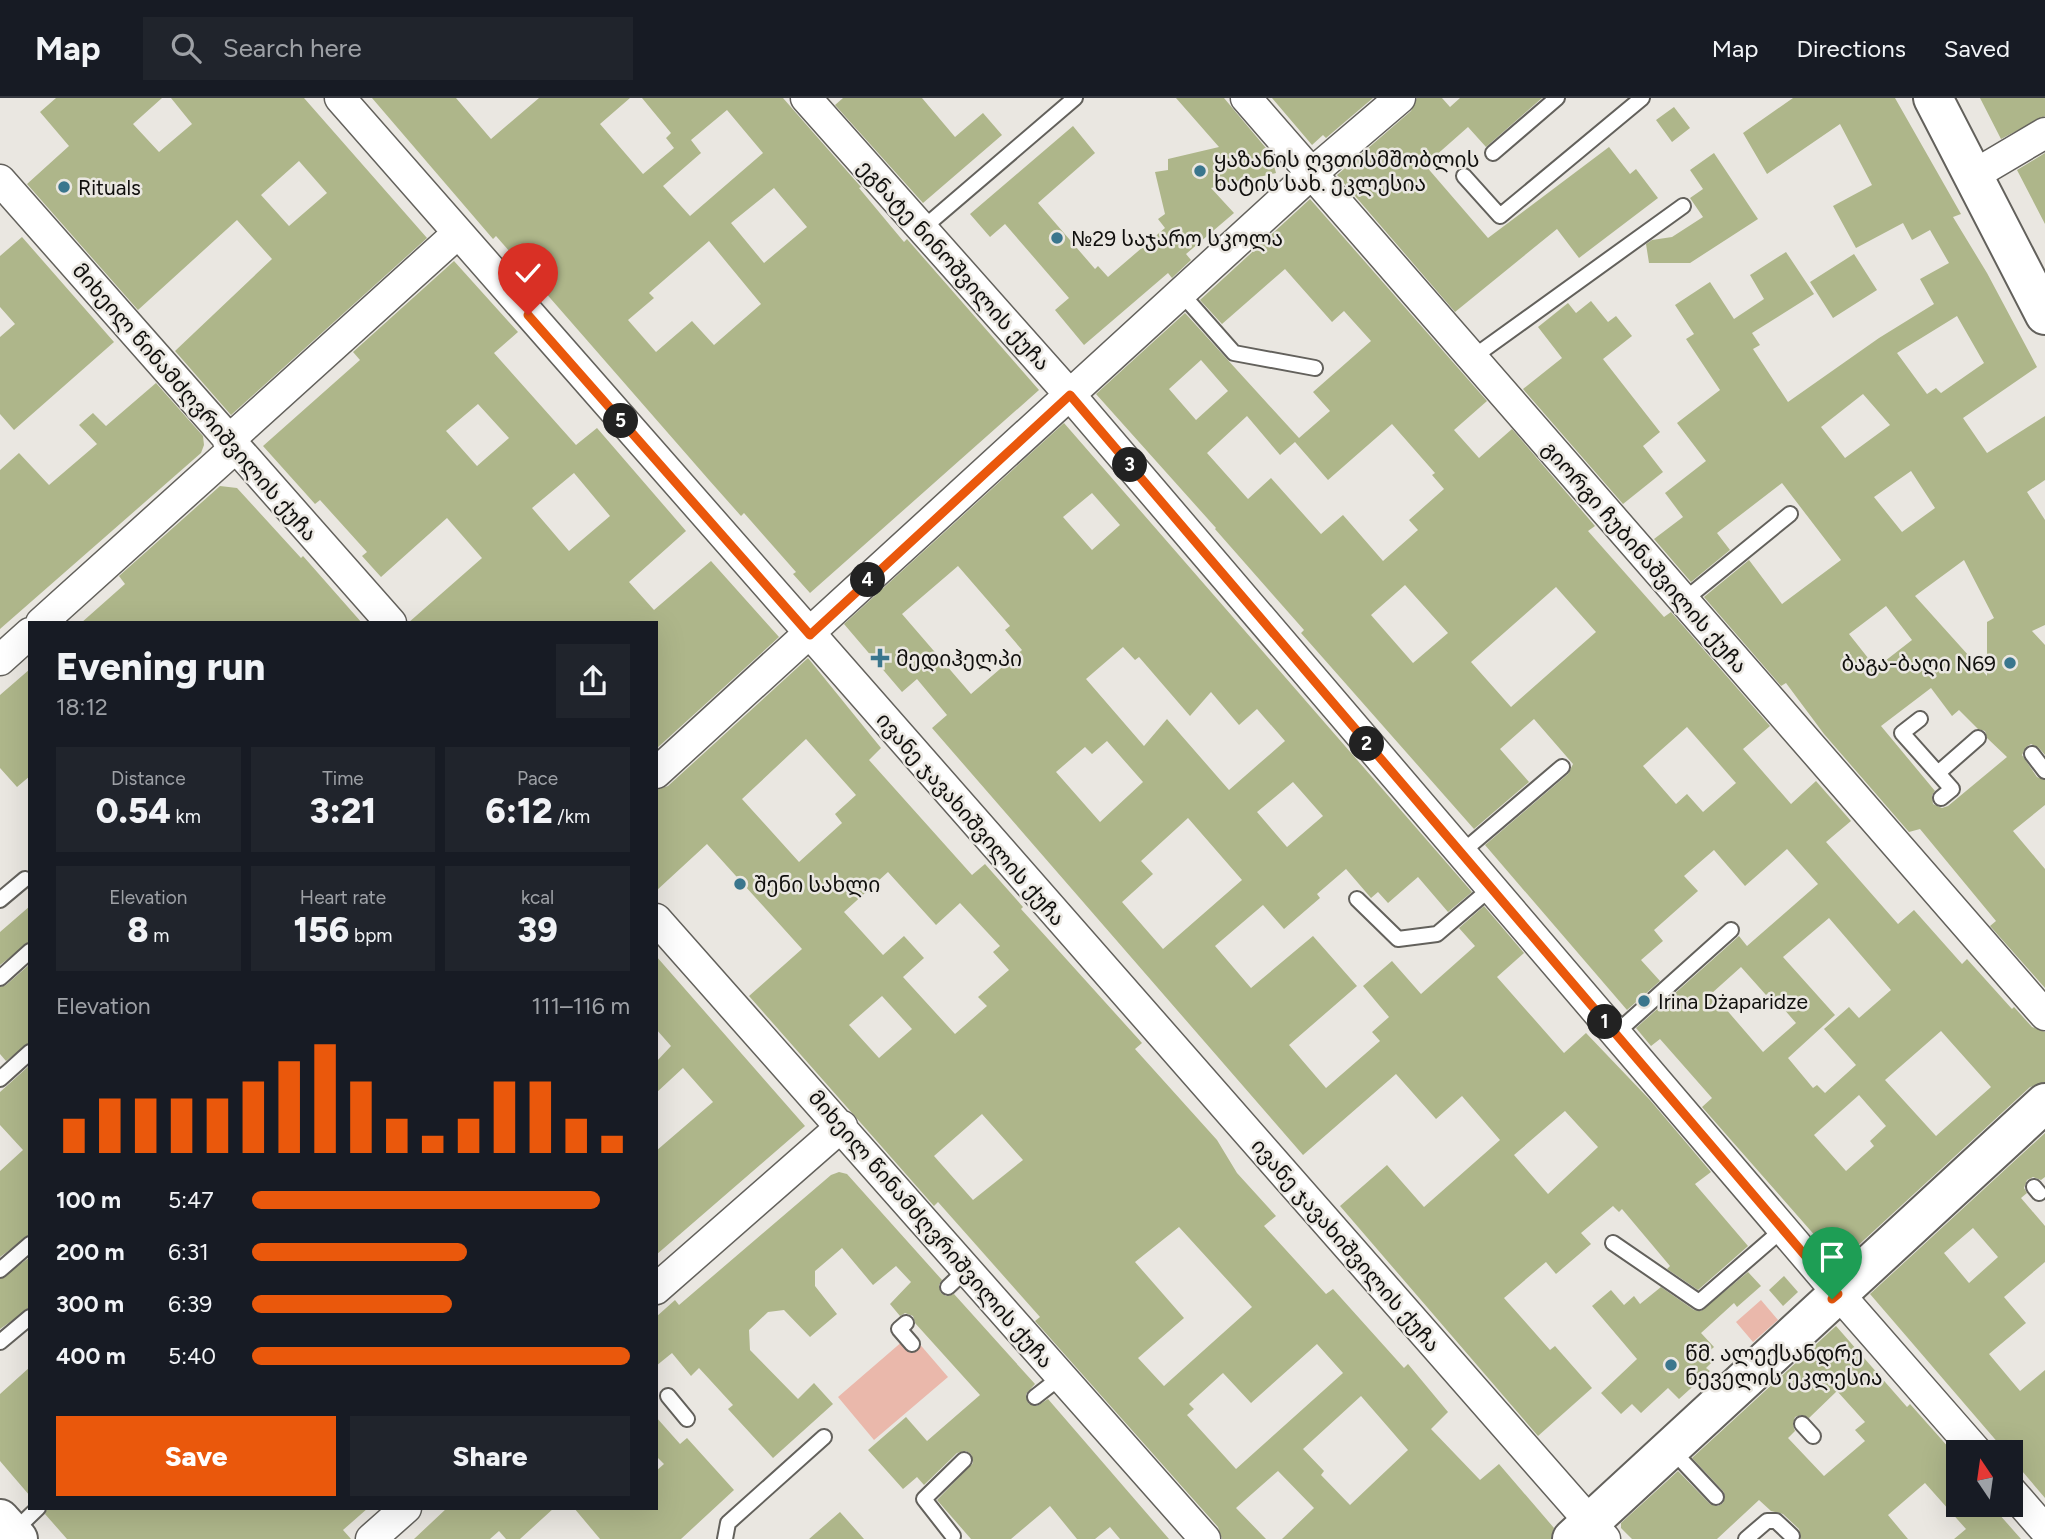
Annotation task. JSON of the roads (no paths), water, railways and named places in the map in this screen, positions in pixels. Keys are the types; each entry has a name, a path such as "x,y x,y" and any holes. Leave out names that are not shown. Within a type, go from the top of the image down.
{"main road":[{"path":"1933,98 2045,315"},
{"path":"1589,1533 1629,1495 1670,1448 1758,1378 1838,1294 2003,1151 2045,1103"}],"street":[{"name":"ივანე ჯავახიშვილის ქუჩა","path":"340,98 1589,1533"},
{"name":"ეგნატე ნინოშვილის ქუჩა","path":"806,98 1070,395 1838,1294 1966,1440"},
{"name":"გიორგი ჩუბინაშვილის ქუჩა","path":"1246,98 1683,601 1899,835 2045,1016"},
{"path":"658,771 1311,174 1400,98"},
{"path":"1974,175 2045,133"},
{"name":"მიხეილ წინამძღვრიშვილის ქუჩა","path":"0,180 389,621"},
{"path":"43,621 457,234"},
{"path":"0,660 28,635"},
{"name":"მიხეილ წინამძღვრიშვილის ქუჩა","path":"658,921 842,1126 958,1278 1062,1376 1205,1539"},
{"path":"658,1287 842,1126"},
{"path":"2023,1505 2045,1530"},
{"path":"371,1539 404,1510"}],"lane":[{"path":"922,229 1075,98"},
{"path":"1493,153 1557,98"},
{"path":"1464,176 1500,216 1642,98"},
{"path":"1472,358 1683,206"},
{"path":"1181,293 1234,353 1315,368"},
{"path":"1683,601 1790,514"},
{"path":"1920,719 1902,733 1952,789 1941,798"},
{"path":"1938,773 1978,738"},
{"path":"2032,754 2045,771"},
{"path":"1461,853 1562,767"},
{"path":"0,900 25,879"},
{"path":"1357,899 1398,939 1437,934 1491,888"},
{"path":"1615,1034 1731,930"},
{"path":"0,978 28,953"},
{"path":"0,1079 28,1054"},
{"path":"1613,1243 1699,1302 1783,1229"},
{"path":"0,1270 28,1246"},
{"path":"0,1342 28,1319"},
{"path":"906,1322 899,1329 912,1344"},
{"path":"1035,1397 1062,1376"},
{"path":"668,1396 688,1419"},
{"path":"1802,1424 1813,1436"},
{"path":"725,1539 728,1523 824,1437"},
{"path":"1670,1448 1716,1497"},
{"path":"953,1536 924,1499 964,1460"},
{"path":"1746,1539 1767,1521 1776,1521 1792,1536"}],"place":[{"name":"ყაზანის ღვთისმშობლის ხატის სახ. ეკლესია","path":"1200,171"},
{"name":"Rituals","path":"64,187"},
{"name":"№29 საჯარო სკოლა","path":"1057,238"},
{"name":"მედიჰელპი","path":"880,658"},
{"name":"ბაგა-ბაღი N69","path":"2010,663"},
{"name":"შენი სახლი","path":"740,884"},
{"name":"Irina Dżaparidze","path":"1644,1001"},
{"name":"წმ. ალექსანდრე ნეველის ეკლესია","path":"1671,1365"}]}
